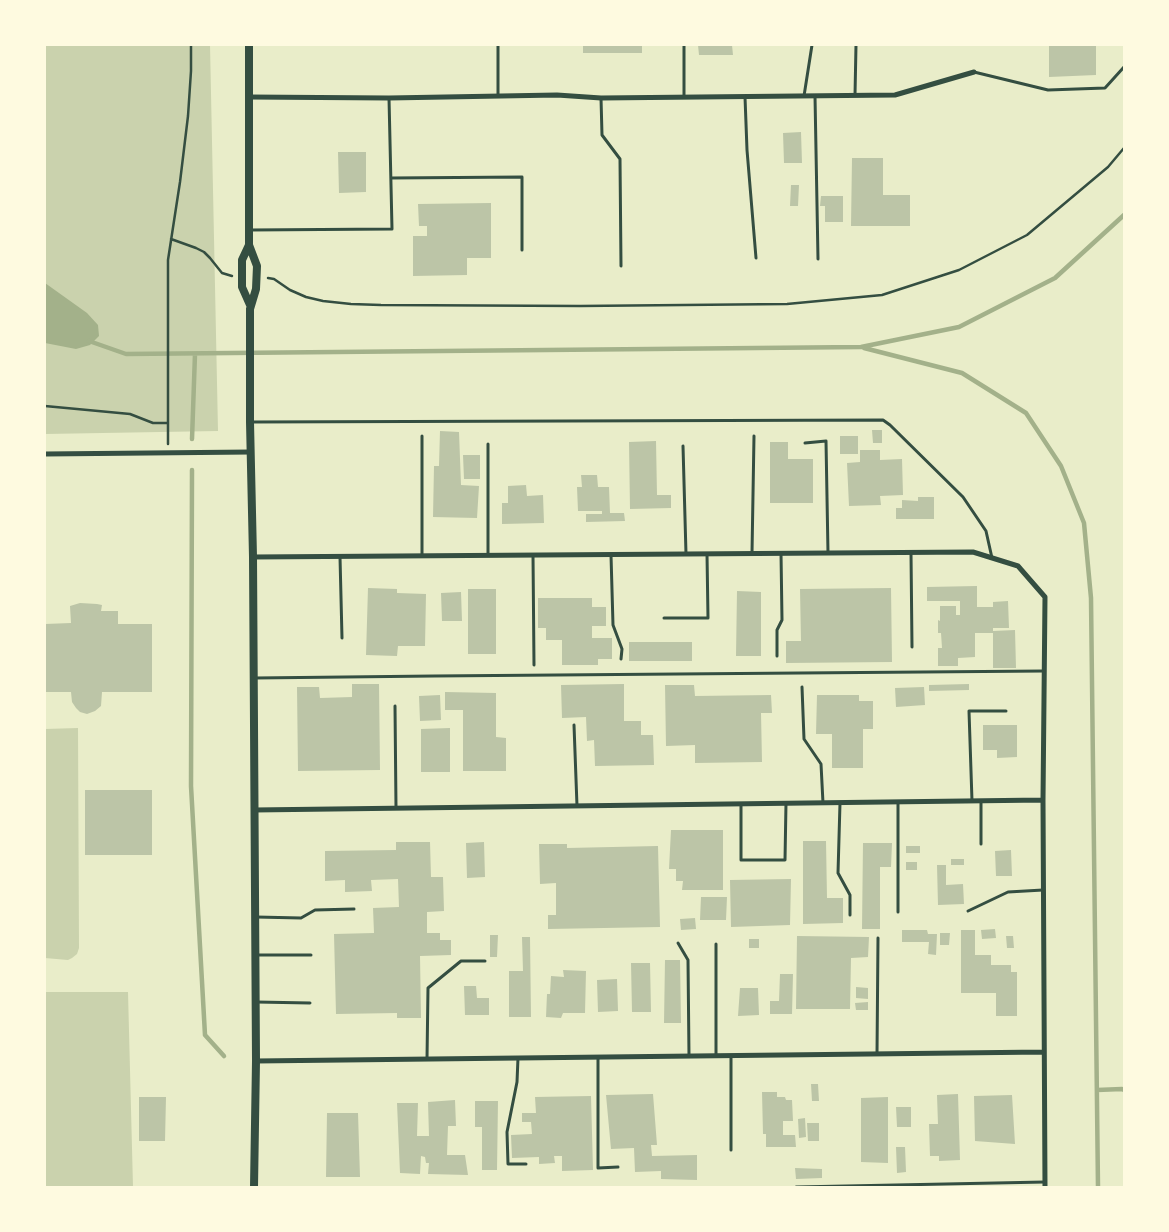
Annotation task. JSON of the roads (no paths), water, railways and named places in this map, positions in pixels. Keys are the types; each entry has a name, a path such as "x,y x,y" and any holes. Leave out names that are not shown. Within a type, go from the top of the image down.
{"street":[{"path":"249,45 250,245 257,266 256,289 250,307 256,1002 254,1187"},
{"path":"249,97 389,98 557,95 601,98 895,95 974,72"},
{"path":"250,245 242,260 242,287 250,307"},
{"path":"45,454 251,452"},
{"path":"253,556 973,552 1018,566 1045,597 1043,800 1045,1185"},
{"path":"254,810 1043,800"},
{"path":"256,1061 1044,1052"}],"lane":[{"path":"498,45 498,95"},
{"path":"684,45 684,97"},
{"path":"804,96 812,45"},
{"path":"855,95 856,45"},
{"path":"974,72 1048,90 1096,89 1105,88 1124,67"},
{"path":"815,96 818,258"},
{"path":"746,97 747,150 756,258"},
{"path":"250,230 392,229 389,98"},
{"path":"601,98 602,135 620,159 621,266"},
{"path":"391,178 522,177 522,250"},
{"path":"250,422 883,420 963,497 986,531 992,558"},
{"path":"422,436 422,555"},
{"path":"752,553 754,436"},
{"path":"806,443 826,441 828,553"},
{"path":"488,444 488,555"},
{"path":"683,446 686,554"},
{"path":"911,552 912,647"},
{"path":"777,656 777,630 782,620 781,553"},
{"path":"611,554 613,625 622,649 621,659"},
{"path":"664,618 708,618 707,554"},
{"path":"533,555 534,665"},
{"path":"340,556 342,638"},
{"path":"254,678 1044,671"},
{"path":"802,687 804,739 821,764 823,803"},
{"path":"394,706 396,808"},
{"path":"972,801 969,711 1006,711"},
{"path":"574,725 577,806"},
{"path":"981,801 981,844"},
{"path":"898,802 898,912"},
{"path":"840,803 838,873 850,895 850,915"},
{"path":"741,804 741,860 785,860 786,804"},
{"path":"968,911 1008,892 1043,890"},
{"path":"255,917 301,918 315,910 354,910"},
{"path":"877,1054 878,938"},
{"path":"678,943 688,960 689,1056"},
{"path":"716,944 716,1056"},
{"path":"255,955 310,955"},
{"path":"427,1059 428,988 461,961 485,962"},
{"path":"256,1002 310,1003"},
{"path":"731,1056 731,1150"},
{"path":"598,1057 598,1168 618,1167"},
{"path":"518,1058 518,1082 507,1132 508,1164 526,1164"},
{"path":"796,1187 1045,1185"}],"waterway":[{"path":"89,341 126,354 861,347 959,327 1055,278 1124,215"},
{"path":"864,348 962,373 1026,413 1061,466 1084,523 1091,598 1098,1187"},
{"path":"192,439 195,354"},
{"path":"192,470 191,786 205,1035 224,1056"},
{"path":"1097,1090 1124,1090"}]}
